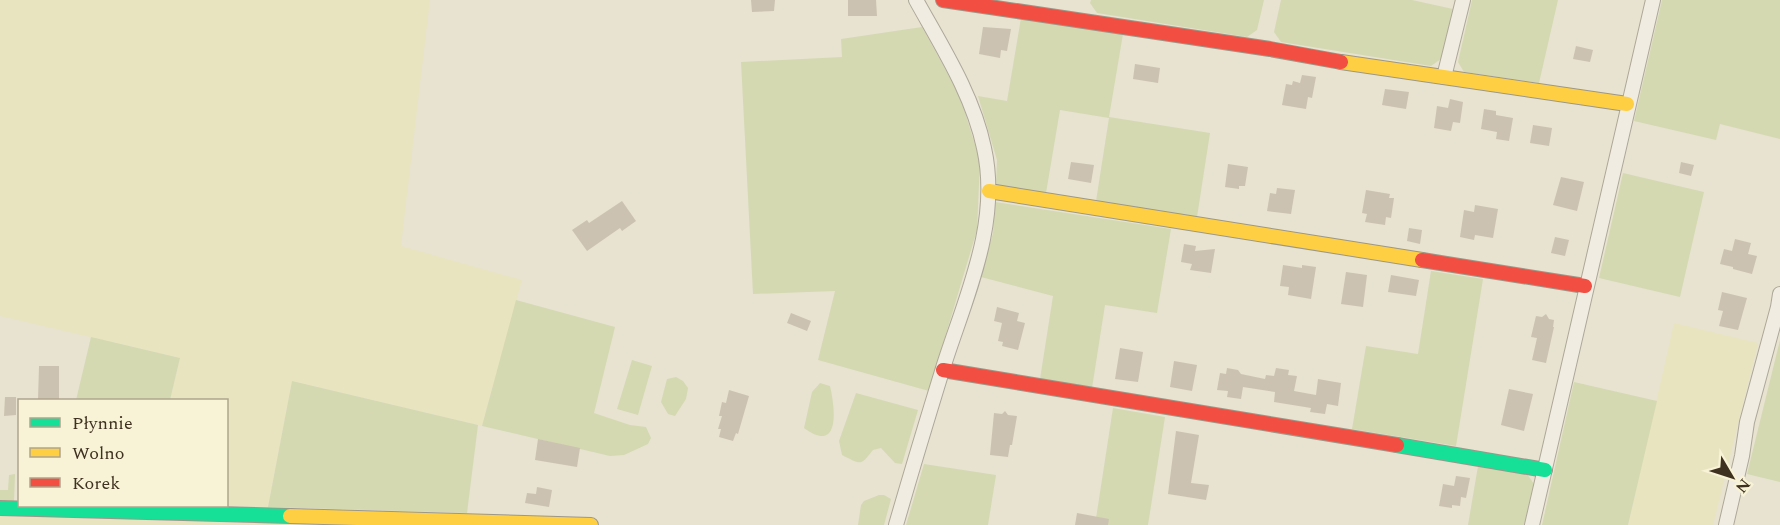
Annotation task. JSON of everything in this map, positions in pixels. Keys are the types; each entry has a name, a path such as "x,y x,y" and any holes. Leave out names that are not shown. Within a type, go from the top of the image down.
{"street":[{"path":"896,525 972,281 985,231 988,191 984,148 972,108 916,0"},
{"path":"943,0 1627,104"},
{"path":"1444,77 1463,0"},
{"path":"1532,525 1585,286 1653,0"},
{"path":"988,191 1585,286"},
{"path":"1726,525 1742,456 1747,422 1780,294"},
{"path":"943,370 1545,470"},
{"path":"0,508 591,525"}],"shaded area":[{"path":"0,0 430,0 401,246 522,280 482,426 292,381 268,507 228,506 228,399 170,399 180,358 0,316"},
{"path":"1674,323 1758,343 1713,525 1628,525"},
{"path":"0,516 311,525 0,525"}],"green space":[{"path":"1091,0 1264,0 1257,30 1247,37 1097,13 1090,3"},
{"path":"1281,0 1412,0 1453,9 1441,59 1431,66 1281,42 1274,32"},
{"path":"1472,0 1558,0 1539,83 1464,72 1458,62"},
{"path":"1662,0 1780,0 1780,139 1720,124 1716,140 1634,121"},
{"path":"1021,18 1123,34 1109,117 1210,133 1197,217 1096,201 1109,118 1060,110 1046,193 996,185 997,160 978,96 1007,101"},
{"path":"922,27 960,96 980,161 977,230 929,391 818,360 835,291 753,294 741,62 842,57 841,39"},
{"path":"1623,173 1704,192 1680,297 1599,278"},
{"path":"995,202 1171,229 1157,313 1105,305 1092,388 1040,379 1053,296 981,277 993,233"},
{"path":"1431,271 1483,279 1456,446 1352,429 1366,346 1418,354"},
{"path":"516,300 615,327 594,413 630,425 646,427 651,438 648,444 624,455 610,456 482,426"},
{"path":"91,337 180,358 170,399 76,399"},
{"path":"1780,340 1780,482 1747,474"},
{"path":"632,360 652,366 638,415 617,409"},
{"path":"676,377 688,388 686,399 675,416 668,414 661,402 667,379"},
{"path":"292,381 478,425 467,513 268,507"},
{"path":"1574,382 1657,401 1628,525 1542,525"},
{"path":"820,383 830,386 834,416 830,432 824,436 816,435 804,428 812,392"},
{"path":"856,393 918,410 902,464 895,463 881,448 873,450 860,462 842,455 839,441"},
{"path":"1113,408 1165,417 1148,525 1095,525"},
{"path":"924,464 996,475 988,525 906,525"},
{"path":"1478,466 1527,474 1534,484 1524,525 1468,525"},
{"path":"15,474 14,502 0,502 0,490 8,490 9,475"},
{"path":"879,495 891,499 884,525 858,525 861,505 864,501"}],"building":[{"path":"751,0 775,0 774,11 752,12"},
{"path":"848,0 876,0 877,16 848,16"},
{"path":"983,27 1011,29 1007,51 1001,50 1000,58 979,54"},
{"path":"1576,46 1593,50 1590,62 1573,59"},
{"path":"1135,64 1160,68 1158,83 1133,79"},
{"path":"1302,75 1316,77 1312,98 1308,97 1306,109 1282,105 1286,84 1292,85 1293,81 1300,83"},
{"path":"1385,89 1409,92 1406,109 1382,105"},
{"path":"1450,99 1463,102 1460,123 1453,122 1451,131 1434,128 1437,106 1448,108"},
{"path":"1484,109 1496,111 1496,115 1513,118 1509,141 1496,139 1497,132 1481,129"},
{"path":"1533,125 1552,128 1549,146 1530,143"},
{"path":"1071,162 1094,165 1091,183 1068,179"},
{"path":"1681,162 1694,165 1691,176 1679,173"},
{"path":"1228,164 1248,167 1245,186 1239,186 1239,189 1225,187"},
{"path":"1561,177 1584,182 1577,211 1553,205"},
{"path":"1277,188 1295,190 1291,214 1267,211 1270,193 1276,194"},
{"path":"1366,190 1390,194 1389,198 1394,198 1391,218 1386,217 1385,225 1365,222 1367,214 1362,213"},
{"path":"622,201 636,221 622,231 620,228 587,251 572,230 587,220 589,223"},
{"path":"1475,205 1498,209 1493,238 1475,235 1474,240 1460,237 1464,210 1474,212"},
{"path":"1409,228 1422,230 1420,244 1407,241"},
{"path":"1555,237 1569,240 1565,256 1551,253"},
{"path":"1735,239 1751,243 1748,254 1757,256 1752,274 1720,264 1724,249 1732,251"},
{"path":"1184,244 1196,246 1195,251 1215,249 1211,273 1190,270 1192,264 1181,262"},
{"path":"1283,265 1302,268 1302,265 1316,267 1311,299 1288,295 1289,287 1280,286"},
{"path":"1346,272 1367,275 1363,307 1341,304"},
{"path":"1391,275 1419,280 1416,296 1388,292"},
{"path":"1722,292 1747,298 1738,330 1719,326 1723,311 1718,310"},
{"path":"997,307 1019,313 1017,321 1025,323 1018,350 1002,346 1003,342 998,341 1002,323 994,321"},
{"path":"791,313 811,321 807,331 787,323"},
{"path":"1546,314 1549,319 1554,320 1554,327 1546,363 1532,360 1537,338 1531,337 1536,316 1542,317"},
{"path":"1120,348 1143,352 1138,382 1115,379"},
{"path":"1174,361 1197,365 1192,391 1170,387"},
{"path":"39,366 59,366 59,399 38,399"},
{"path":"1227,368 1238,370 1241,374 1265,379 1266,375 1274,376 1276,368 1289,370 1288,375 1297,376 1294,391 1316,395 1318,379 1341,383 1338,406 1327,404 1325,414 1310,412 1311,408 1274,402 1275,392 1243,387 1241,399 1227,397 1228,391 1217,390 1220,373 1226,374"},
{"path":"1509,389 1533,394 1524,431 1501,425"},
{"path":"729,390 749,396 738,434 736,433 733,441 719,437 721,429 718,429 722,416 719,416 722,402 726,403"},
{"path":"5,397 16,397 16,415 4,416"},
{"path":"1005,411 1008,415 1017,416 1008,457 990,455 994,413 1002,414"},
{"path":"1176,431 1199,435 1191,483 1209,485 1206,500 1168,494"},
{"path":"538,439 580,448 577,467 535,460"},
{"path":"1456,476 1470,478 1466,498 1461,497 1460,506 1452,505 1452,508 1439,506 1443,484 1454,486"},
{"path":"537,487 552,490 549,507 525,503 527,493 536,494"},
{"path":"1077,513 1109,519 1108,525 1075,525"}],"traffic: fast":[{"path":"1397,445 1545,470"},
{"path":"0,508 290,516"}],"traffic: slow":[{"path":"1341,62 1627,104"},
{"path":"989,191 1422,260"},
{"path":"290,516 591,525"}],"traffic: jam":[{"path":"943,0 1270,49 1341,62"},
{"path":"1422,260 1585,286"},
{"path":"943,370 1397,445"}]}
